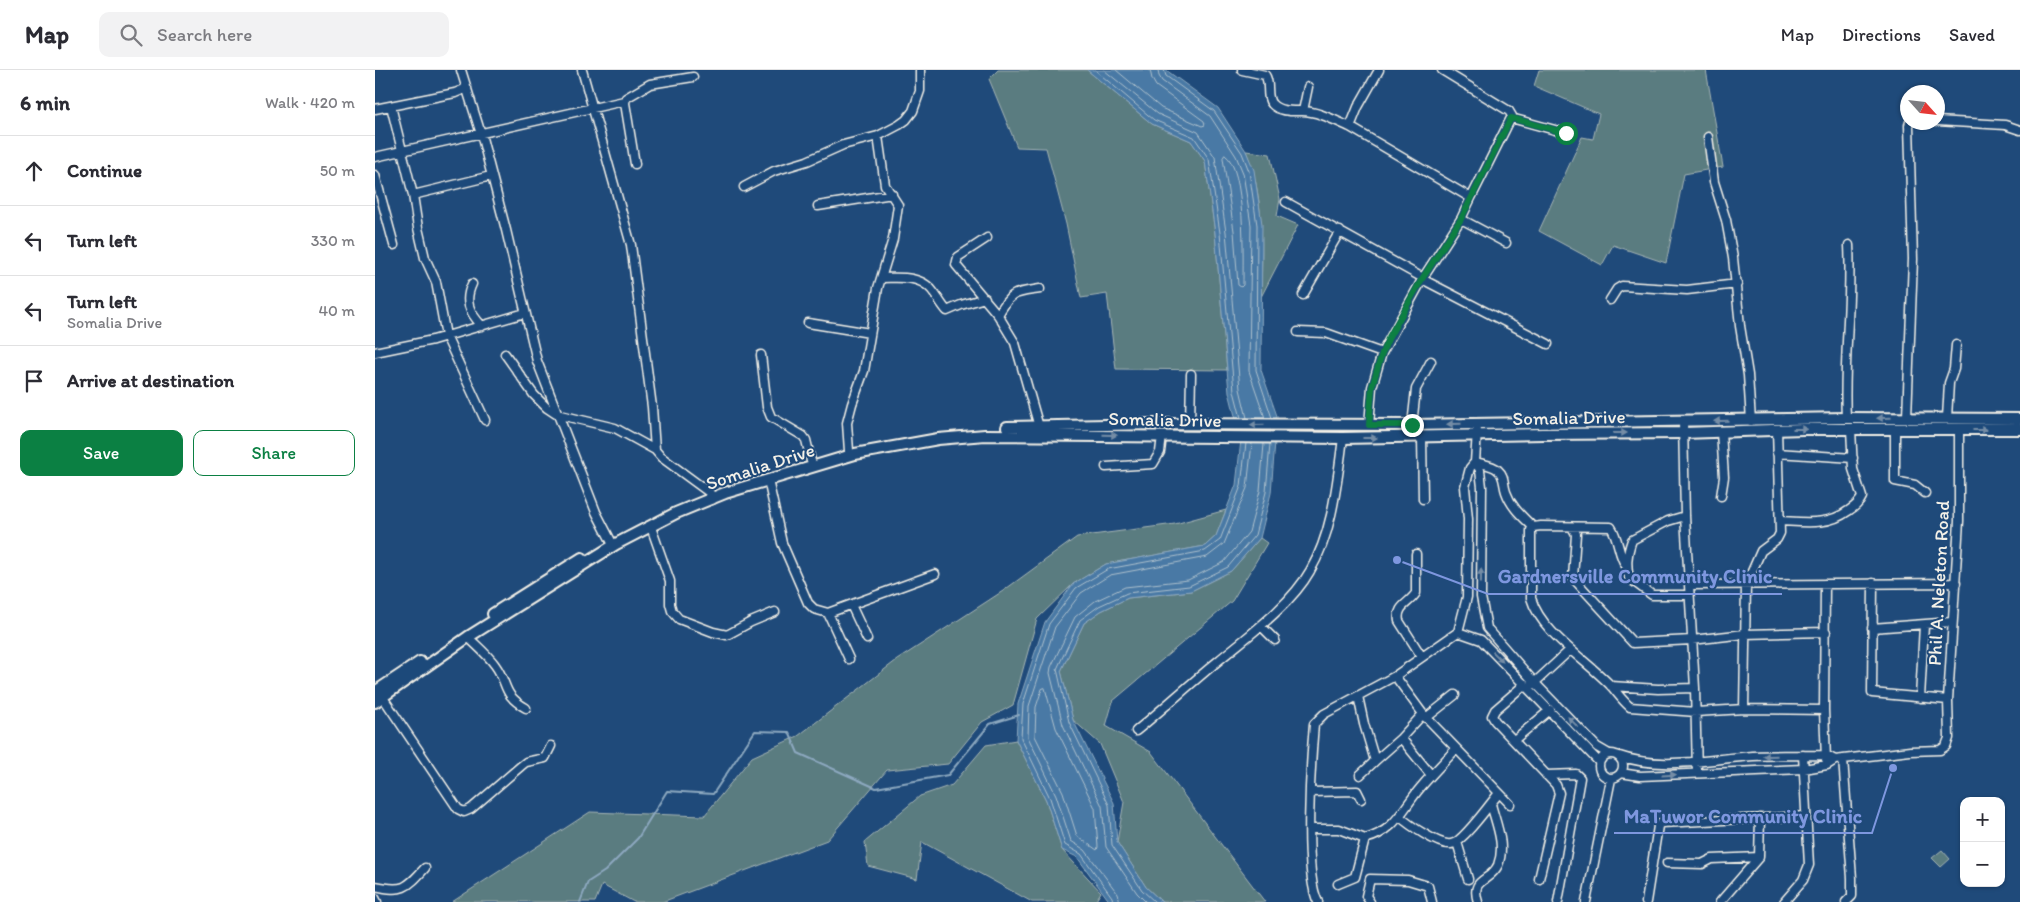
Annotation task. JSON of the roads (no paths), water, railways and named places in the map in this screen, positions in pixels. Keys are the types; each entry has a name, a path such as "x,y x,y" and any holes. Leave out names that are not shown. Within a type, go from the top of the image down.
{"main road":[{"name":"Somalia Drive","path":"377,697 551,576 611,541 711,497 811,461 872,444 941,432 989,428 1190,425 1683,422 1907,417 2020,419"},
{"name":"Somalia Drive","path":"377,697 616,544 675,513 711,497 855,454 938,439 985,435 1041,434 1343,438 1851,429 2020,429"}],"street":[{"path":"461,70 481,134 537,361 597,512 611,541"},
{"path":"582,70 631,246 652,407 655,450"},
{"path":"744,187 774,171 843,145 878,136 899,126 910,116 920,91 920,70"},
{"path":"1244,70 1265,75 1268,80 1270,101 1275,107 1294,112 1303,111 1350,127 1471,198"},
{"path":"1350,127 1358,107 1379,70"},
{"path":"1369,425 1372,387 1382,353 1423,278 1461,219 1511,118 1509,111 1441,70"},
{"path":"375,157 625,101 626,98 650,84 693,77"},
{"path":"1303,111 1307,87"},
{"path":"375,109 455,93 467,88"},
{"path":"625,101 635,164"},
{"path":"391,106 413,195 419,235 425,258 436,282 446,336 485,420"},
{"path":"1511,118 1566,133"},
{"path":"1945,121 2005,125 2020,130"},
{"path":"1907,417 1913,259 1909,130"},
{"path":"849,451 847,423 865,371 878,288 896,227 898,205 893,194 885,185 878,136"},
{"path":"1707,138 1714,182 1726,220 1737,284 1740,326 1748,375 1751,420"},
{"path":"375,175 394,245"},
{"path":"413,195 491,176"},
{"path":"818,206 893,194"},
{"path":"1286,202 1423,278 1548,344"},
{"path":"1461,219 1506,243"},
{"path":"1303,295 1340,231"},
{"path":"987,238 958,257 956,265 998,315 1019,354 1039,427"},
{"path":"1846,418 1844,391 1851,271 1849,245"},
{"path":"882,278 911,278 924,282 931,288 947,311 985,298"},
{"path":"472,284 467,294 467,303 474,318 482,326"},
{"path":"1610,300 1617,289 1622,286 1687,290 1737,284"},
{"path":"998,315 1009,297 1014,294 1040,289"},
{"path":"375,352 446,336 525,313"},
{"path":"808,323 870,333"},
{"path":"1298,332 1326,333 1382,353"},
{"path":"1947,418 1949,384 1954,369 1956,346"},
{"path":"505,354 534,395 547,408 557,414 615,428 655,450 661,457 711,497"},
{"path":"761,355 767,407 771,417 803,436 806,440 811,461"},
{"path":"1412,425 1416,390 1431,361"},
{"path":"1190,425 1191,374"},
{"path":"1683,422 1685,516 1695,688 1697,773"},
{"path":"1477,424 1475,462 1481,478 1481,597 1487,628 1550,710 1599,762 1601,774 1611,779"},
{"path":"1780,521 1828,522 1840,517 1856,506 1862,497 1853,469 1851,429"},
{"path":"1895,429 1895,481 1915,485 1923,489 1925,493"},
{"path":"1743,709 1746,585 1761,551 1777,539 1780,533 1777,430"},
{"name":"Phil A. Neleton Road","path":"1839,760 1940,750 1946,746 1949,738 1948,700 1959,522 1959,430"},
{"path":"1721,432 1724,477 1721,496"},
{"path":"1106,467 1153,464 1160,452 1162,436"},
{"path":"1422,437 1423,499"},
{"path":"1137,731 1261,626 1293,593 1310,572 1327,528 1343,438"},
{"path":"1777,453 1853,458"},
{"path":"1318,902 1312,886 1310,829 1314,724 1324,714 1395,676 1458,632 1467,597 1468,519 1465,487 1470,468 1475,462"},
{"path":"1475,462 1496,468 1500,472 1503,476 1506,492 1515,509 1533,527 1611,527 1629,578 1652,595 1689,596"},
{"path":"768,480 782,543 808,603 814,609 828,613 935,574"},
{"path":"1626,566 1627,554 1632,540 1638,535 1667,521 1685,516"},
{"path":"1468,519 1482,519"},
{"path":"651,527 670,581 670,604 672,611 679,619 713,632 727,635 775,612"},
{"path":"1533,527 1531,530 1531,598 1539,614 1570,650 1611,686 1630,707 1696,712 1743,709 1824,710"},
{"path":"1572,527 1577,534 1573,578 1595,600 1630,641 1638,644 1745,634 1826,632"},
{"path":"1416,554 1416,593 1399,610 1398,615 1399,621 1422,657"},
{"path":"1690,585 1956,582"},
{"path":"1873,583 1872,693 1948,700"},
{"path":"1825,584 1824,710 1827,765"},
{"path":"1467,597 1481,597"},
{"path":"851,606 867,640"},
{"path":"828,613 849,659"},
{"path":"1872,628 1953,622"},
{"path":"1920,698 1923,625"},
{"path":"1261,626 1275,640"},
{"path":"1481,640 1487,628"},
{"path":"1458,632 1481,640 1597,747 1612,754 1641,762 1696,763 1752,756 1803,755 1826,755 1839,760"},
{"path":"468,637 496,666 509,695 516,702 527,708"},
{"path":"1539,879 1559,793 1555,785 1495,721 1493,716 1495,710 1530,685 1570,650"},
{"path":"1395,676 1425,716 1510,804"},
{"path":"1611,686 1658,690 1695,688"},
{"path":"1361,775 1425,716 1455,694"},
{"path":"1358,696 1375,761"},
{"path":"377,697 458,809 464,812 471,809 521,766 527,762 545,758 551,746"},
{"path":"1514,740 1550,710"},
{"path":"1401,738 1431,775"},
{"path":"1310,829 1339,829 1365,838 1385,832 1393,825 1431,775 1456,749"},
{"path":"1599,762 1603,757 1612,754"},
{"path":"1612,754 1622,761 1623,770 1621,774"},
{"path":"1784,902 1803,880 1809,866 1803,755"},
{"path":"1611,779 1621,774 1640,776 1804,769 1827,765 1839,760"},
{"path":"1839,760 1852,896 1858,902"},
{"path":"1546,775 1577,774 1580,778 1558,902"},
{"path":"1586,902 1611,779"},
{"path":"1311,792 1357,791 1361,799"},
{"path":"1399,816 1415,829 1445,844 1451,844 1457,842 1499,793"},
{"path":"1478,902 1475,889 1477,885 1493,872 1498,864 1501,843 1491,804"},
{"path":"1646,902 1658,826 1661,823 1806,816"},
{"path":"1720,902 1759,857 1760,818"},
{"path":"1355,877 1365,838"},
{"path":"1457,842 1468,879"},
{"path":"1667,863 1702,864 1712,859 1759,857"},
{"path":"375,886 393,890 400,889 410,883 425,868"},
{"path":"1338,884 1355,877 1416,881 1428,886 1432,902"},
{"path":"1370,879 1366,896 1370,902"},
{"path":"1846,902 1852,896"},
{"path":"375,898 377,902"}],"water":[{"path":"1087,70 1166,70 1218,108 1246,151 1254,170 1262,224 1261,370 1277,416 1271,493 1260,538 1231,571 1191,591 1128,598 1101,611 1084,623 1061,671 1073,720 1114,803 1117,842 1146,887 1162,902 1110,902 1077,857 1062,850 1046,800 1016,740 1018,704 1045,622 1073,584 1106,564 1205,546 1216,536 1236,485 1241,440 1229,392 1215,233 1205,161 1191,141 1152,124"}],"waterway":[{"path":"580,902 588,882 605,871 638,838 667,791 713,794 755,731 789,732 798,753 876,788 948,775 990,724 1019,715"}],"place":[{"name":"Gardnersville Community Clinic","path":"1397,560"},
{"name":"MaTuwor Community Clinic","path":"1893,768"}]}
